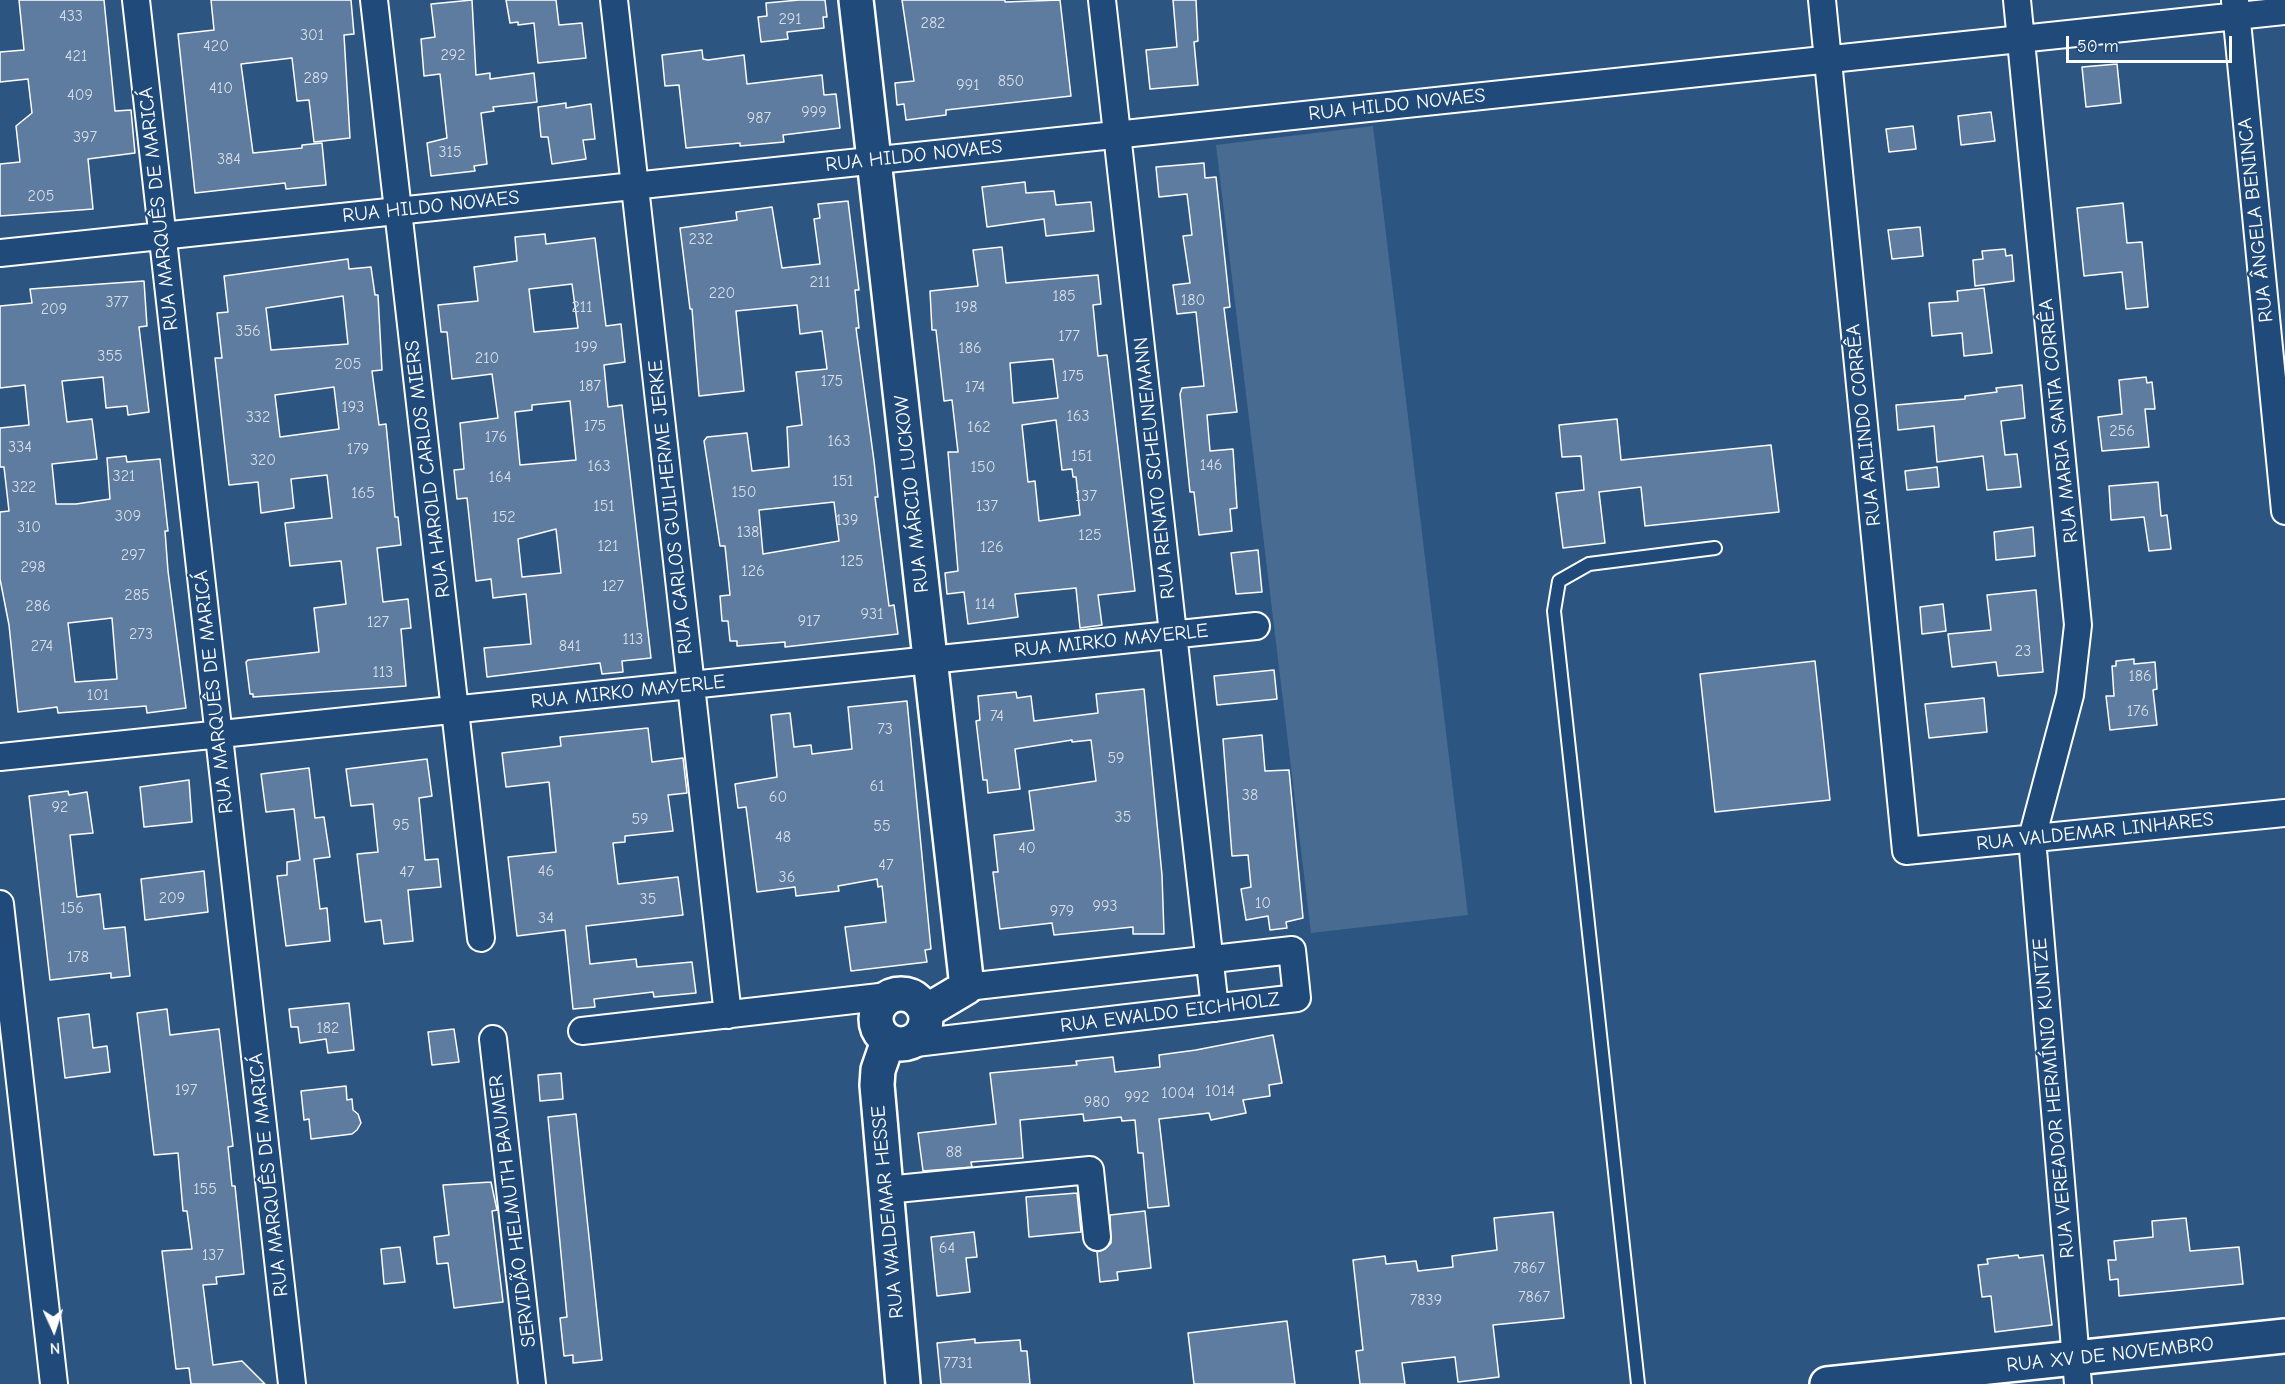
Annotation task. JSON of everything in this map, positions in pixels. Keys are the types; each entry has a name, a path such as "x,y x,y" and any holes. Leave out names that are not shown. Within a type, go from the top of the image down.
{"street":[{"name":"RUA MARQUÊS DE MARICÁ","path":"136,0 292,1384"},
{"name":"RUA HAROLD CARLOS MIERS","path":"374,0 481,938"},
{"name":"RUA CARLOS GUILHERME JERKE","path":"614,0 728,1015"},
{"name":"RUA MÁRCIO LUCKOW","path":"856,0 967,987"},
{"name":"RUA RENATO SCHEUNEMANN","path":"1102,0 1215,1008"},
{"name":"RUA ARLINDO CORRÊA","path":"1822,0 1906,850"},
{"name":"RUA MARIA SANTA CORRÊA","path":"2017,0 2078,625 2070,695 2032,838"},
{"name":"RUA HILDO NOVAES","path":"0,253 2021,39 2236,8 2285,11"},
{"name":"RUA ÂNGELA BENINCA","path":"2236,8 2285,511"},
{"name":"RUA MIRKO MAYERLE","path":"0,757 1256,626"},
{"name":"RUA VALDEMAR LINHARES","path":"1906,850 2285,813"},
{"name":"RUA VEREADOR HERMÍNIO KUNTZE","path":"2032,838 2077,1371"},
{"path":"0,904 54,1384"},
{"name":"RUA EWALDO EICHHOLZ","path":"898,1042 1297,998 1292,950 967,987 925,1012"},
{"path":"582,1031 897,995 914,998 925,1012 925,1028 915,1040 898,1042 878,1029 876,1014 884,1001 897,995"},
{"name":"SERVIDÃO HELMUTH BAUMER","path":"493,1039 532,1384"},
{"name":"RUA WALDEMAR HESSE","path":"898,1042 880,1062 877,1084 903,1384"},
{"path":"886,1190 1090,1170 1097,1237"},
{"name":"RUA XV DE NOVEMBRO","path":"1827,1384 2077,1371 2285,1336"}],"lane":[{"path":"1638,1384 1554,611 1559,580 1589,564 1715,548"}],"shaded area":[{"path":"1373,126 1468,915 1311,933 1216,145"}],"building":[{"path":"19,0 104,0 115,111 131,110 135,153 88,159 93,209 0,216 0,164 20,162 16,126 32,113 28,79 0,82 0,52 24,50"},
{"path":"211,0 351,0 354,34 344,35 350,138 314,142 309,100 297,101 292,58 241,64 253,153 302,148 302,145 322,143 326,185 286,189 285,183 195,193 178,34 214,30"},
{"path":"472,0 476,75 490,73 490,79 534,73 537,102 493,107 494,111 481,113 487,164 474,166 475,171 431,176 427,143 447,138 440,74 424,76 421,39 435,37 431,4"},
{"path":"506,0 556,0 559,25 582,23 586,58 538,63 534,23 518,25 518,22 510,23"},
{"path":"825,0 827,17 823,17 824,28 787,32 788,39 761,42 758,17 767,16 766,3"},
{"path":"902,0 1005,0 1005,2 1060,0 1071,96 946,110 946,115 906,120 904,104 897,105 895,83 914,81"},
{"path":"1173,0 1196,0 1198,41 1194,42 1198,85 1150,89 1146,50 1177,47"},
{"path":"702,50 703,59 708,60 744,55 747,84 822,75 824,95 836,94 840,128 783,135 784,142 686,148 679,85 665,86 662,55"},
{"path":"2117,64 2121,103 2086,107 2082,67"},
{"path":"566,103 566,108 591,104 595,139 583,140 586,159 552,164 548,137 541,137 538,107"},
{"path":"1991,112 1995,141 1961,145 1958,116"},
{"path":"1913,126 1916,149 1889,152 1886,129"},
{"path":"1204,163 1205,178 1216,177 1230,307 1224,308 1237,412 1207,415 1210,451 1233,449 1237,508 1230,509 1232,531 1199,535 1194,492 1190,492 1180,394 1182,388 1204,386 1196,312 1177,314 1173,285 1190,283 1183,236 1192,235 1187,194 1159,197 1156,167"},
{"path":"1025,182 1026,193 1054,191 1056,205 1091,202 1094,231 1046,236 1044,219 987,227 982,187"},
{"path":"848,201 859,290 855,290 859,328 856,328 874,461 878,497 875,497 889,606 894,605 898,634 785,647 785,642 737,646 737,641 730,641 728,621 722,621 720,596 730,595 725,546 720,546 704,441 707,437 747,433 752,471 789,467 787,427 802,425 796,372 827,369 822,331 800,334 797,305 736,311 744,391 699,396 692,309 690,309 680,228 737,220 736,212 772,207 782,268 820,264 814,219 820,218 818,204","holes":["834,502 839,541 763,554 759,510"]},
{"path":"2123,203 2127,243 2142,242 2148,307 2126,309 2122,272 2084,276 2077,208"},
{"path":"1920,227 1923,256 1892,259 1888,230"},
{"path":"545,234 546,244 595,238 606,326 621,324 625,362 604,365 608,407 622,405 651,658 622,661 623,672 602,674 600,663 487,677 484,648 531,644 526,594 493,598 491,579 476,581 467,498 457,499 454,470 464,469 460,423 498,418 492,374 452,379 447,332 441,332 438,305 478,301 474,267 517,261 515,237","holes":["572,284 578,328 534,332 529,289","570,401 576,460 520,465 515,412 532,410 532,405","556,529 561,573 522,577 518,539"]},
{"path":"1002,247 1006,283 1098,275 1101,304 1093,305 1098,356 1107,355 1135,591 1098,595 1102,625 1080,628 1076,588 1015,594 1018,617 968,624 964,592 947,594 945,573 958,571 948,452 958,452 952,400 944,401 936,330 932,330 930,291 978,286 973,250","holes":["1053,359 1058,398 1013,403 1010,363","1056,420 1062,470 1072,469 1073,477 1076,477 1080,515 1039,521 1035,481 1028,482 1022,425"]},
{"path":"2005,249 2006,256 2012,255 2014,281 1975,286 1973,260 1983,259 1982,251"},
{"path":"348,259 349,269 371,267 375,295 378,295 382,370 372,371 379,425 386,424 395,517 398,517 401,545 377,548 383,602 408,599 411,628 401,629 406,686 253,697 253,694 250,694 246,662 248,660 319,652 314,608 346,604 341,561 290,566 285,523 332,518 327,475 291,479 294,508 261,513 258,482 229,485 215,358 222,358 217,313 228,312 224,276","holes":["343,296 348,344 271,350 266,308","334,387 339,429 280,437 275,395"]},
{"path":"144,281 147,326 139,327 149,412 128,415 127,406 106,408 103,377 62,381 67,422 92,419 97,459 52,464 56,504 76,504 110,499 107,458 126,456 127,462 160,459 168,531 165,531 168,571 186,708 147,713 146,706 58,713 57,707 18,712 9,625 0,579 0,512 9,511 4,467 0,467 0,428 29,425 25,385 0,388 0,306 32,303 30,289","holes":["112,618 117,679 75,682 68,623"]},
{"path":"1984,288 1992,353 1964,356 1962,333 1932,336 1929,303 1958,301 1957,291"},
{"path":"2146,377 2147,383 2152,382 2155,409 2145,409 2149,447 2102,451 2098,417 2122,414 2119,380"},
{"path":"2022,385 2025,418 2001,421 2005,455 2017,454 2021,487 1987,490 1983,456 1937,462 1934,426 1898,430 1896,405 1965,399 1965,396 1997,392 1996,388"},
{"path":"1617,419 1621,460 1771,445 1779,512 1645,526 1641,487 1599,492 1605,543 1563,548 1556,493 1584,490 1581,456 1562,457 1559,425"},
{"path":"1937,467 1939,487 1907,490 1905,471"},
{"path":"2158,482 2161,516 2167,515 2171,549 2149,551 2144,517 2111,520 2109,486"},
{"path":"2033,527 2035,556 1996,560 1994,532"},
{"path":"1258,550 1262,592 1236,594 1231,553"},
{"path":"2036,590 2043,672 1998,676 1996,662 1952,667 1948,634 1991,630 1987,595"},
{"path":"1943,604 1946,631 1922,634 1920,607"},
{"path":"2134,659 2134,664 2155,662 2157,689 2153,690 2157,725 2110,730 2106,696 2114,696 2112,666 2116,666 2116,661"},
{"path":"1815,661 1830,800 1715,812 1700,674"},
{"path":"1274,670 1277,699 1217,705 1214,676"},
{"path":"1144,689 1162,875 1164,934 1133,934 1133,927 1054,935 1052,923 1000,929 993,872 998,872 994,835 1034,830 1029,791 1096,781 1091,740 1072,742 1072,740 1015,749 1020,789 988,793 987,780 983,780 976,721 980,720 978,696 1016,692 1017,698 1031,696 1034,721 1098,713 1096,694"},
{"path":"1984,698 1987,732 1929,738 1925,704"},
{"path":"907,701 931,949 925,950 927,962 851,971 845,927 886,922 882,886 878,887 877,879 838,886 839,891 796,896 795,887 757,892 746,807 738,808 735,784 777,777 771,715 790,713 794,747 811,745 812,754 852,749 848,707"},
{"path":"648,728 652,762 683,758 687,793 668,795 673,831 625,836 625,842 613,843 618,884 678,877 683,915 586,926 590,964 636,959 637,967 692,962 696,993 654,997 653,992 594,999 595,1007 573,1009 565,930 517,936 508,857 556,852 549,782 506,787 502,753 561,746 560,737"},
{"path":"1262,735 1265,771 1289,770 1303,918 1286,922 1287,928 1270,930 1268,916 1246,920 1241,889 1251,887 1248,855 1232,856 1223,739"},
{"path":"427,759 432,796 419,798 425,860 438,859 441,887 408,890 413,941 384,944 381,920 365,922 357,854 378,852 373,804 351,806 346,769"},
{"path":"309,768 315,818 324,817 330,857 314,859 320,909 327,908 330,941 286,946 277,876 287,875 287,862 300,860 294,809 266,812 261,774"},
{"path":"189,780 192,822 144,827 140,787"},
{"path":"68,791 69,795 87,792 93,833 70,835 77,897 100,894 104,929 125,927 130,976 111,978 111,973 50,980 29,796"},
{"path":"204,871 208,912 145,920 141,879"},
{"path":"349,1003 354,1050 328,1053 326,1039 300,1043 298,1027 291,1027 289,1009"},
{"path":"167,1009 170,1035 219,1029 233,1146 228,1147 232,1186 235,1186 244,1274 216,1277 217,1284 203,1285 213,1365 242,1361 265,1384 191,1384 189,1368 176,1369 162,1251 192,1249 187,1211 183,1211 178,1153 154,1155 137,1013"},
{"path":"89,1014 93,1048 107,1046 110,1072 65,1078 58,1018"},
{"path":"454,1029 459,1062 432,1065 428,1032"},
{"path":"1273,1035 1282,1083 1269,1085 1270,1096 1243,1100 1246,1113 1211,1120 1209,1113 1159,1119 1169,1206 1148,1208 1143,1153 1138,1153 1135,1120 1122,1121 1121,1117 1084,1121 1083,1114 1020,1120 1023,1158 971,1162 972,1167 923,1171 918,1133 996,1124 990,1073 1077,1065 1076,1061 1113,1057 1115,1072 1160,1067 1159,1055"},
{"path":"561,1073 563,1099 540,1101 538,1075"},
{"path":"346,1086 347,1100 352,1099 353,1110 358,1114 361,1123 357,1130 352,1134 311,1139 309,1119 304,1120 301,1091"},
{"path":"576,1114 602,1360 573,1363 573,1355 564,1356 560,1318 567,1317 548,1117"},
{"path":"491,1182 497,1210 492,1211 503,1302 454,1308 448,1263 437,1264 434,1237 449,1235 443,1185"},
{"path":"1077,1193 1081,1232 1029,1237 1026,1197"},
{"path":"1145,1211 1151,1268 1117,1272 1118,1280 1100,1282 1097,1252 1105,1249 1111,1243 1110,1215"},
{"path":"1553,1212 1564,1318 1493,1325 1499,1377 1458,1382 1455,1357 1402,1363 1405,1384 1360,1384 1356,1351 1363,1350 1353,1260 1385,1256 1386,1264 1416,1261 1418,1271 1453,1267 1452,1256 1497,1250 1494,1218"},
{"path":"2186,1218 2190,1251 2239,1247 2243,1284 2119,1296 2118,1279 2110,1280 2108,1260 2116,1260 2114,1241 2153,1237 2152,1221"},
{"path":"974,1232 977,1257 966,1258 970,1292 937,1296 931,1237"},
{"path":"400,1247 405,1282 384,1284 381,1249"},
{"path":"2018,1255 2019,1258 2043,1255 2052,1325 1995,1332 1991,1296 1982,1297 1978,1265 1988,1264 1987,1259"},
{"path":"1287,1321 1295,1384 1194,1384 1188,1333"},
{"path":"975,1339 975,1343 1020,1340 1021,1351 1027,1351 1030,1384 941,1384 937,1343"}]}
